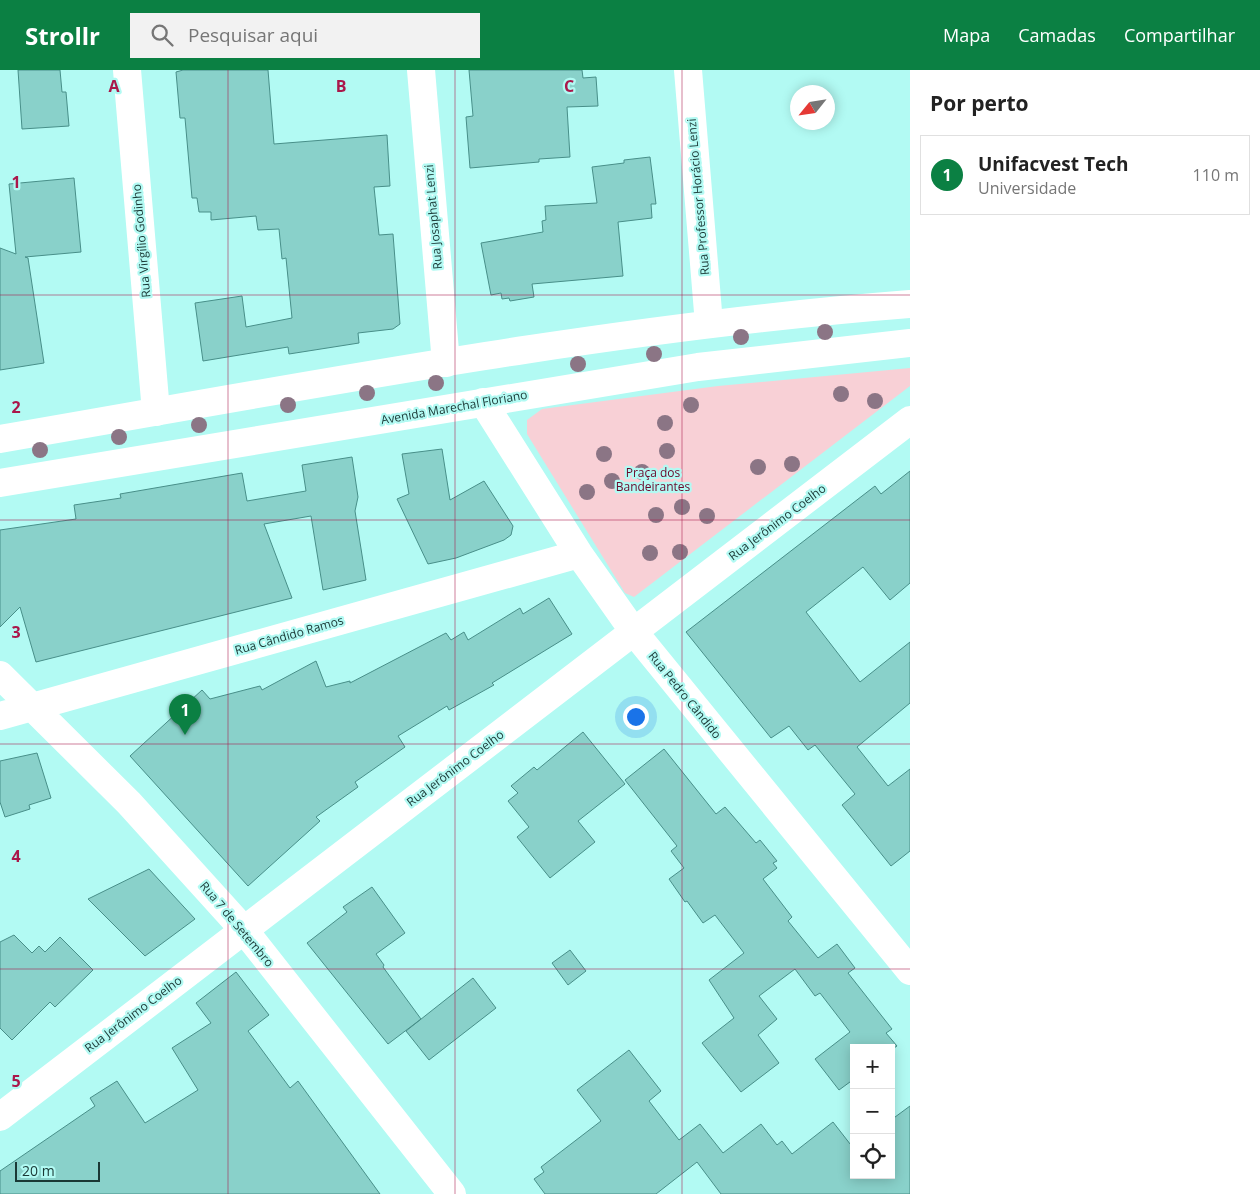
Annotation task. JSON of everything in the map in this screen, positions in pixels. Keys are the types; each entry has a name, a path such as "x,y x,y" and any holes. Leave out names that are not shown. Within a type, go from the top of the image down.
{"street":[{"name":"Rua Virgílio Godinho","path":"127,70 156,412"},
{"name":"Rua Josaphat Lenzi","path":"421,70 446,363"},
{"name":"Rua Professor Horácio Lenzi","path":"688,70 709,324"},
{"path":"0,439 446,363 709,324 910,304"},
{"name":"Avenida Marechal Floriano","path":"0,483 698,367 910,343"},
{"name":"Rua Pedro Cândido","path":"483,402 579,554 634,632 910,970"},
{"name":"Rua Jerônimo Coelho","path":"0,1117 910,420"},
{"name":"Rua Cândido Ramos","path":"0,716 579,554"},
{"name":"Rua 7 de Setembro","path":"0,675 129,803 244,930 452,1194"}],"green space":[{"name":"Praça dos Bandeirantes","path":"910,368 910,386 634,597 625,593 527,434 527,420 542,409 718,386"}],"building":[{"path":"18,70 60,70 62,92 66,92 69,126 22,129"},
{"path":"183,70 268,70 274,144 387,135 390,186 374,187 379,235 393,234 400,324 393,329 358,333 359,343 289,354 288,347 203,361 195,303 242,296 246,327 292,318 286,258 282,259 279,229 258,230 256,216 211,220 211,212 199,212 197,198 192,198 185,118 180,118 176,72"},
{"path":"469,70 582,70 583,78 596,77 598,106 567,107 570,157 539,159 539,162 470,168 466,117 473,116"},
{"path":"650,157 656,204 651,204 652,218 618,222 623,276 532,284 534,297 510,301 509,298 502,299 501,293 491,295 481,243 543,232 542,221 546,220 545,206 597,203 592,167"},
{"path":"74,178 81,252 25,257 28,258 44,363 0,370 0,248 16,254 9,184"},
{"path":"442,449 450,500 484,481 513,526 511,535 504,540 456,558 428,564 397,499 409,494 402,454"},
{"path":"352,457 358,497 355,511 366,580 323,590 311,516 264,524 292,598 36,662 20,607 0,627 0,530 76,519 74,505 121,498 120,494 242,473 247,501 306,491 302,465"},
{"path":"910,471 910,583 890,600 863,567 806,612 860,682 910,642 910,703 857,747 888,786 910,769 910,851 891,866 842,805 855,794 815,745 808,750 789,726 771,738 686,632 875,486 881,494"},
{"path":"549,598 572,634 492,683 494,685 449,710 447,706 398,736 405,747 355,782 358,787 316,817 320,821 248,886 130,756 202,690 210,699 260,686 262,690 316,661 326,687 350,681 350,683 446,633 451,640 464,632 468,640 520,608 523,614"},
{"path":"583,732 625,784 578,821 595,842 550,878 517,837 529,827 508,801 518,793 511,786 534,767 537,770"},
{"path":"664,749 716,814 725,807 756,843 760,840 777,861 773,863 777,868 763,879 792,917 788,921 818,958 837,944 855,968 848,973 892,1029 886,1033 897,1046 895,1047 895,1044 850,1044 850,1082 839,1090 815,1059 850,1032 820,993 815,996 795,969 759,996 777,1019 758,1035 779,1063 741,1092 702,1043 734,1018 709,980 744,953 715,915 703,923 669,879 684,868 671,851 677,846 625,780"},
{"path":"37,753 51,798 29,805 30,809 5,817 0,802 0,761"},
{"path":"149,869 195,919 145,956 88,899"},
{"path":"372,887 405,933 376,954 384,965 383,967 421,1019 388,1044 307,943 347,912 343,907"},
{"path":"14,935 32,953 39,946 45,952 60,937 93,970 55,1007 50,1002 12,1040 0,1028 0,942"},
{"path":"570,950 586,971 568,985 552,963"},
{"path":"236,972 269,1015 248,1031 290,1088 298,1081 380,1194 0,1194 0,1171 95,1106 90,1098 117,1081 145,1123 198,1090 172,1048 211,1023 196,1003"},
{"path":"473,978 496,1008 429,1060 406,1031"},
{"path":"629,1050 661,1091 649,1101 679,1140 700,1124 723,1153 761,1124 777,1145 782,1141 792,1154 833,1122 850,1144 850,1179 895,1179 895,1117 910,1106 910,1194 721,1194 697,1162 656,1194 545,1194 534,1179 544,1172 541,1167 601,1121 577,1090"}],"place":[{"name":"Unifacvest Tech","path":"185,735"}]}
